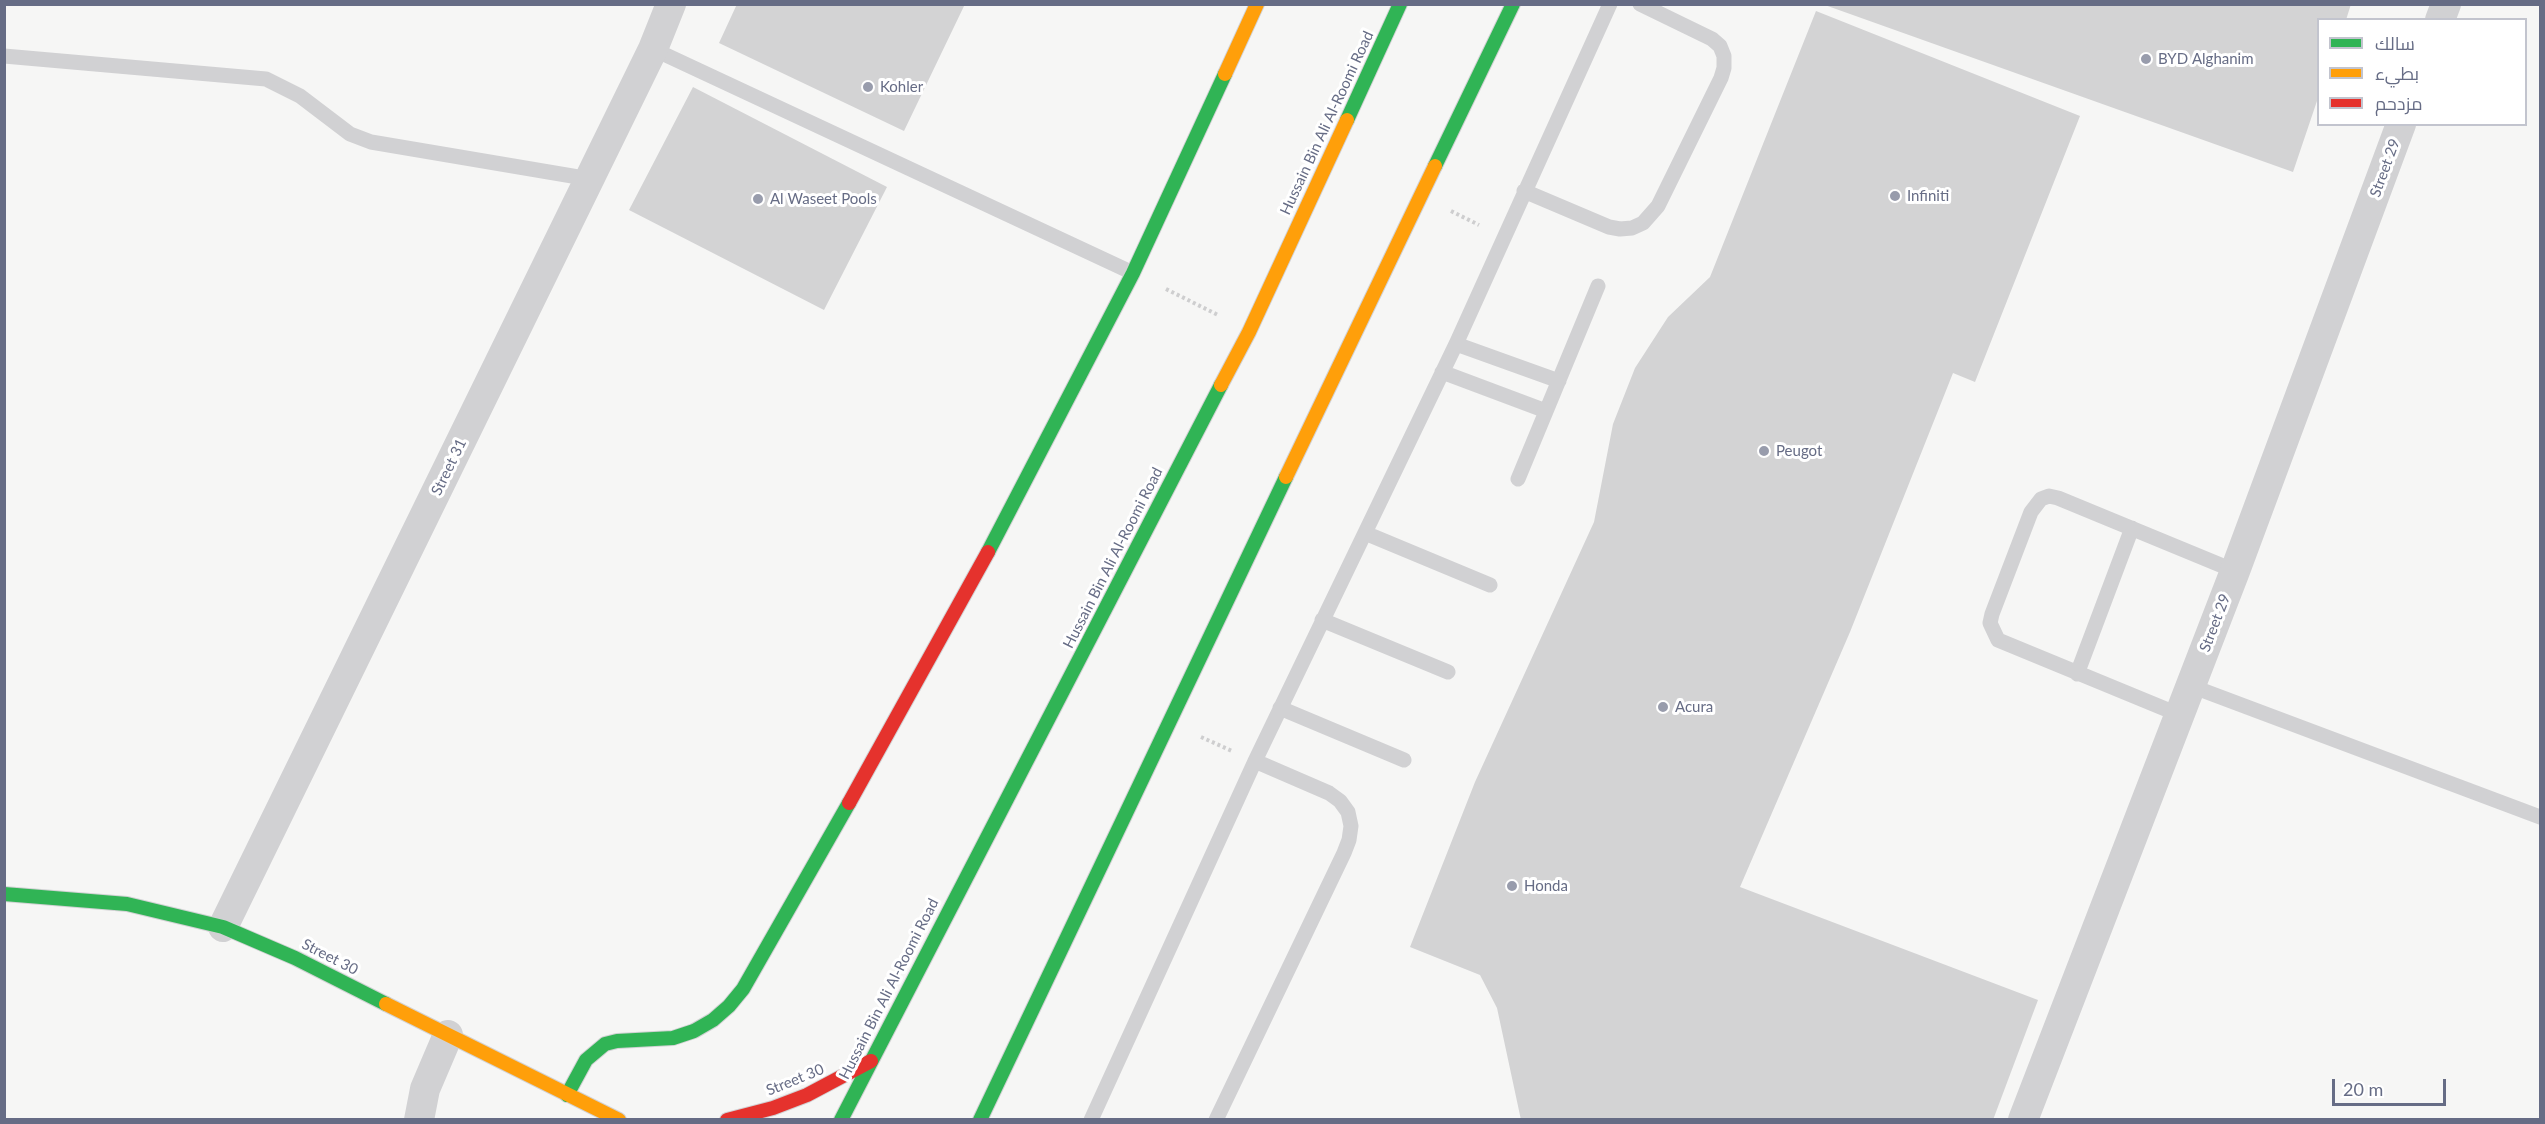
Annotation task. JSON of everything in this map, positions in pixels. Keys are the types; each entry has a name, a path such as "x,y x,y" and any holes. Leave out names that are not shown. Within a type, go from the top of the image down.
{"main road":[{"path":"567,1095 586,1060 594,1051 617,1041 673,1038 694,1031 713,1020 743,989 937,646 1032,471 1133,273 1257,4"},
{"name":"Hussain Bin Ali Al-Roomi Road","path":"841,1119 1249,332 1400,4"},
{"path":"980,1119 1168,722 1514,4"},
{"name":"Street 30","path":"4,894 128,904 223,927 295,958 619,1119"},
{"name":"Street 30","path":"727,1119 773,1108 807,1095 871,1061"}],"street":[{"name":"Street 31","path":"223,927 590,179 653,49 671,4"},
{"name":"Street 29","path":"2023,1119 2180,715 2400,126"},
{"path":"419,1119 425,1089 448,1035"}],"lane":[{"path":"1091,1119 1255,761 1456,344 1610,4"},
{"path":"1524,191 1609,227 1620,229 1632,228 1643,223 1658,206 1721,78 1724,56 1720,46 1712,39 1640,4"},
{"path":"653,49 1133,273"},
{"path":"4,56 266,79 300,96 350,134 371,142 590,179"},
{"path":"1518,479 1598,286"},
{"path":"1456,344 1559,381"},
{"path":"1442,372 1546,411"},
{"path":"2180,715 1998,640 1990,623 2031,512 2041,499 2049,496 2058,498 2235,570"},
{"path":"2077,674 2132,528"},
{"path":"1365,533 1490,585"},
{"path":"1322,620 1448,672"},
{"path":"2191,686 2541,817"},
{"path":"1280,708 1404,760"},
{"path":"1216,1119 1344,853 1350,833 1348,812 1341,801 1329,792 1255,761"}],"path":[{"path":"1421,196 1503,237"},
{"path":"1133,273 1249,332"},
{"path":"1168,722 1255,761"}],"building":[{"name":"Kohler","path":"737,4 965,4 904,131 719,43"},
{"name":"BYD Alghanim","path":"1822,4 2351,4 2347,18 2317,18 2317,101 2293,172"},
{"path":"1816,11 2080,116 1975,382 1953,373 1850,632 1740,887 2038,1000 1993,1120 1521,1120 1497,1008 1480,975 1410,947 1475,782 1594,522 1613,424 1635,368 1668,317 1710,277"},
{"name":"Al Waseet Pools","path":"693,87 887,187 824,310 629,210"}],"traffic: fast":[{"path":"1347,120 1400,4"},
{"path":"1435,166 1513,4"},
{"path":"988,552 1133,273 1225,74"},
{"path":"841,1120 1221,385"},
{"path":"980,1120 1286,477"},
{"path":"567,1095 586,1060 605,1044 617,1041 673,1038 694,1031 713,1020 729,1006 743,989 849,803"},
{"path":"4,894 127,904 223,927 295,958 386,1004"}],"traffic: slow":[{"path":"1225,74 1257,4"},
{"path":"1221,385 1249,332 1347,120"},
{"path":"1286,477 1435,166"},
{"path":"386,1004 619,1120"}],"traffic: jam":[{"path":"849,803 988,552"},
{"path":"727,1120 773,1108 807,1095 871,1061"}],"place":[{"name":"BYD Alghanim","path":"2146,59"},
{"name":"Kohler","path":"868,87"},
{"name":"Infiniti","path":"1895,196"},
{"name":"Al Waseet Pools","path":"758,199"},
{"name":"Peugot","path":"1764,451"},
{"name":"Acura","path":"1663,707"},
{"name":"Honda","path":"1512,886"}]}
